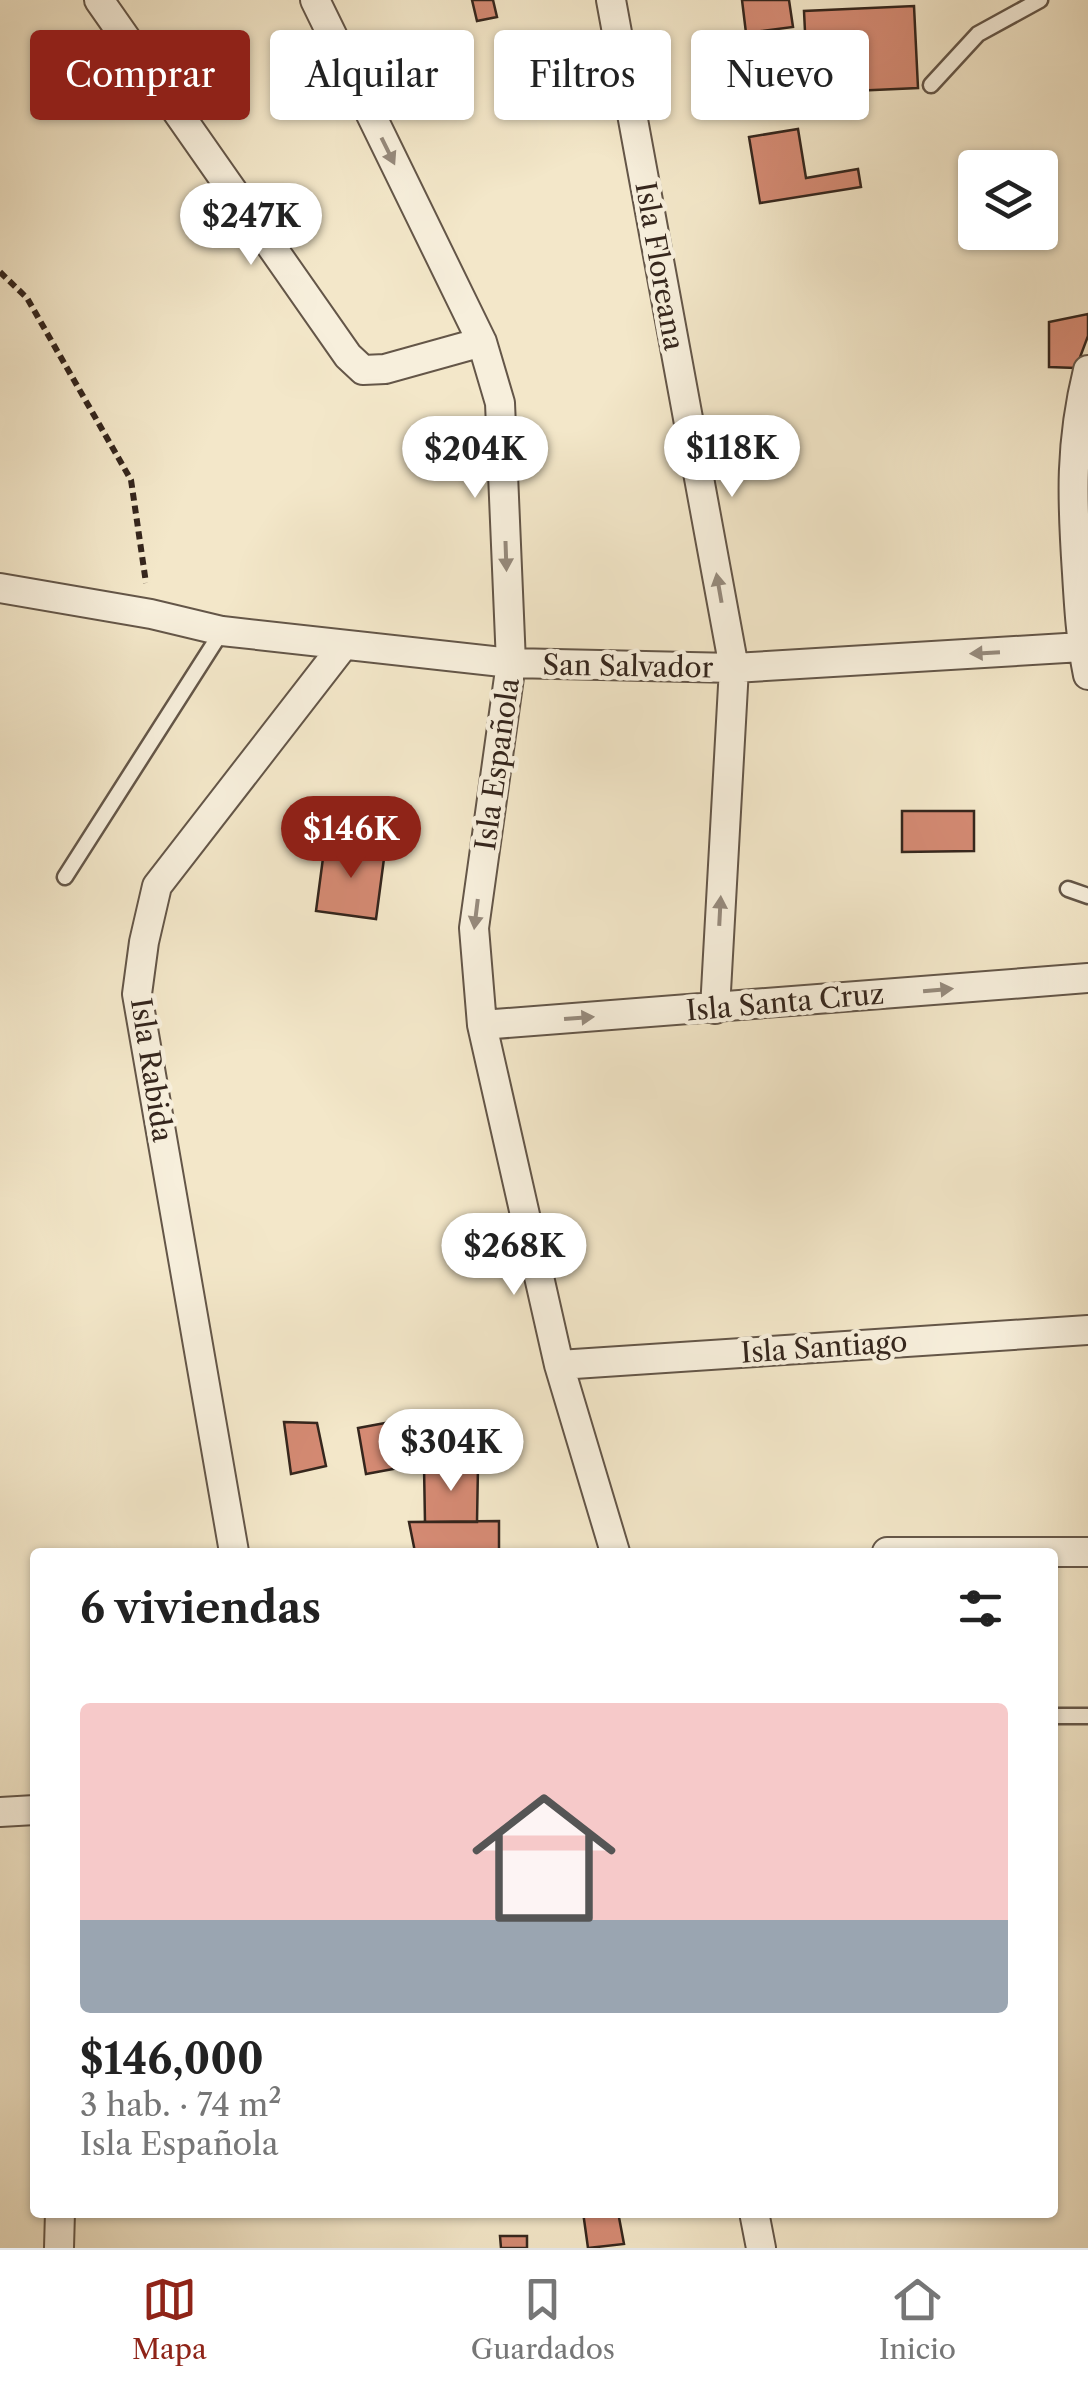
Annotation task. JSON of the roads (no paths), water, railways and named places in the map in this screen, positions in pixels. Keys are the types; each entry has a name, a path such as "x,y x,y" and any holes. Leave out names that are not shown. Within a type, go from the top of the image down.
{"street":[{"path":"99,0 348,356 362,370 385,369 482,342"},
{"name":"Isla Española","path":"315,0 482,342 500,403 511,663 474,928 482,1025 559,1365 614,1548"},
{"name":"Isla Floreana","path":"611,0 734,668 715,1008"},
{"path":"1085,661 1071,491 1076,420 1088,370"},
{"name":"San Salvador","path":"0,588 222,630 511,663 734,668 1085,661"},
{"name":"Isla Rabida","path":"233,1548 137,994 157,886 343,646"},
{"name":"Isla Santa Cruz","path":"482,1025 1088,978"},
{"name":"Isla Santiago","path":"559,1365 1088,1330"},
{"path":"1058,1551 1088,1552"},
{"path":"0,1812 30,1810"},
{"path":"59,2248 60,2218"},
{"path":"755,2218 761,2248"}],"lane":[{"path":"931,85 978,34 1040,0"},
{"path":"65,876 222,630"},
{"path":"1068,888 1088,896"},
{"path":"1058,1716 1088,1716"}]}
